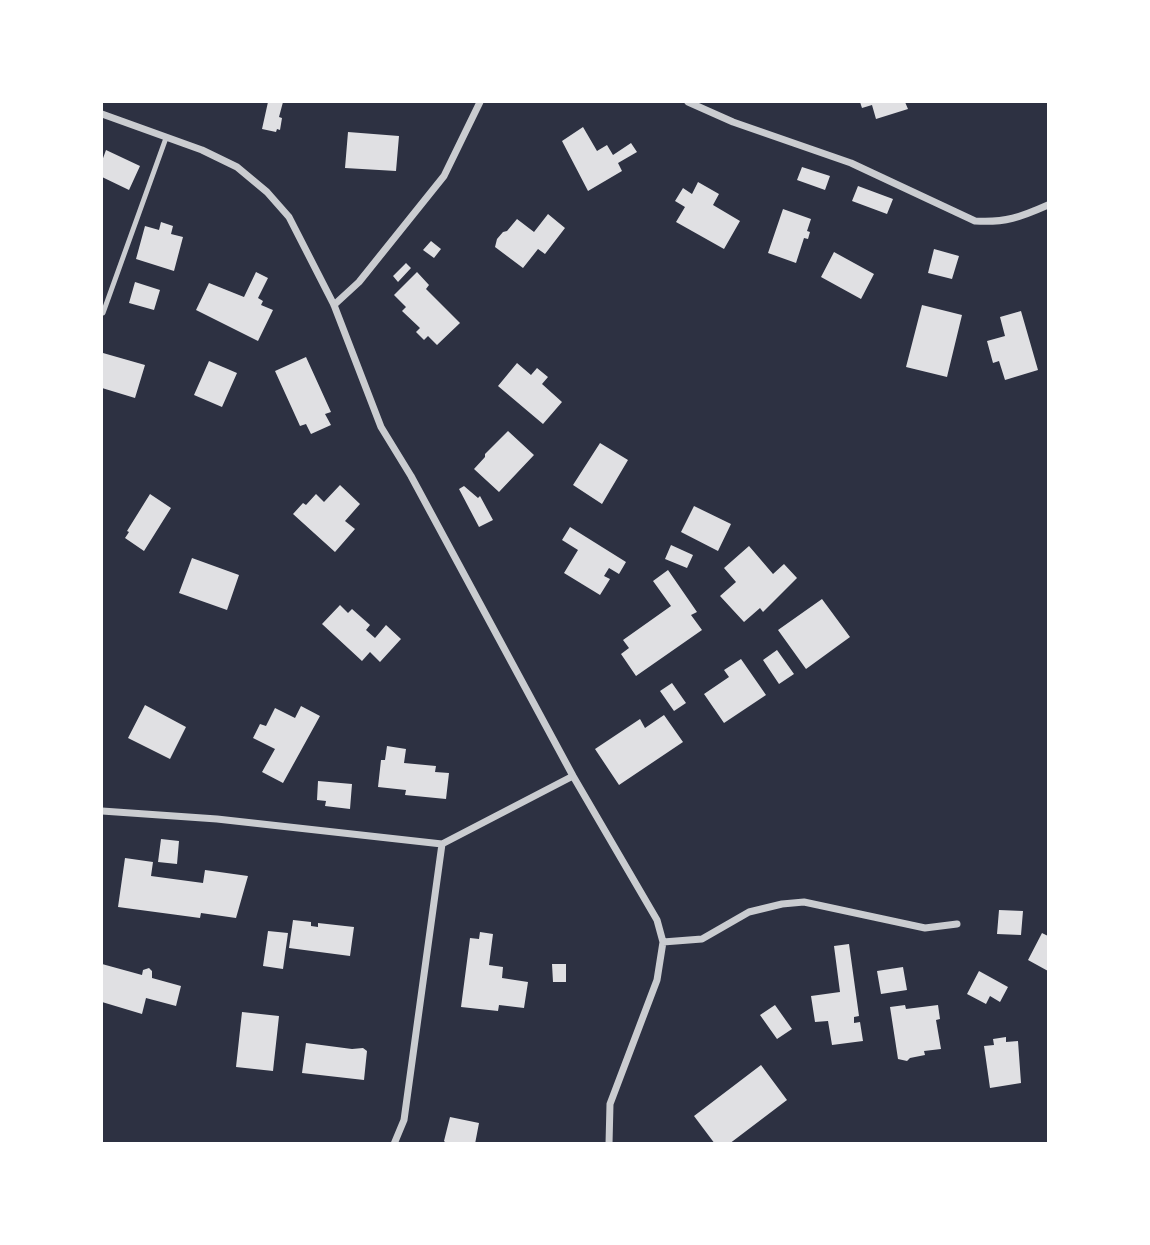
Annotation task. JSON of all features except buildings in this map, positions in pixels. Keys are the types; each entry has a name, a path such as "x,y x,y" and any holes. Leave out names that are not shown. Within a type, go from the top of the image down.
{"street":[{"path":"334,305 359,282 444,176 480,102"},
{"path":"688,102 733,122 851,163 975,221 1014,220 1048,205"},
{"path":"102,114 202,150 237,167 267,192 289,217 334,305 381,427 411,477 573,776 648,901 663,942 657,980 610,1104 609,1143"},
{"path":"102,811 217,819 442,844 573,776"},
{"path":"394,1143 404,1120 442,844"},
{"path":"663,942 702,939 749,912 804,902 925,928 957,924"}],"lane":[{"path":"103,313 166,138"}]}
